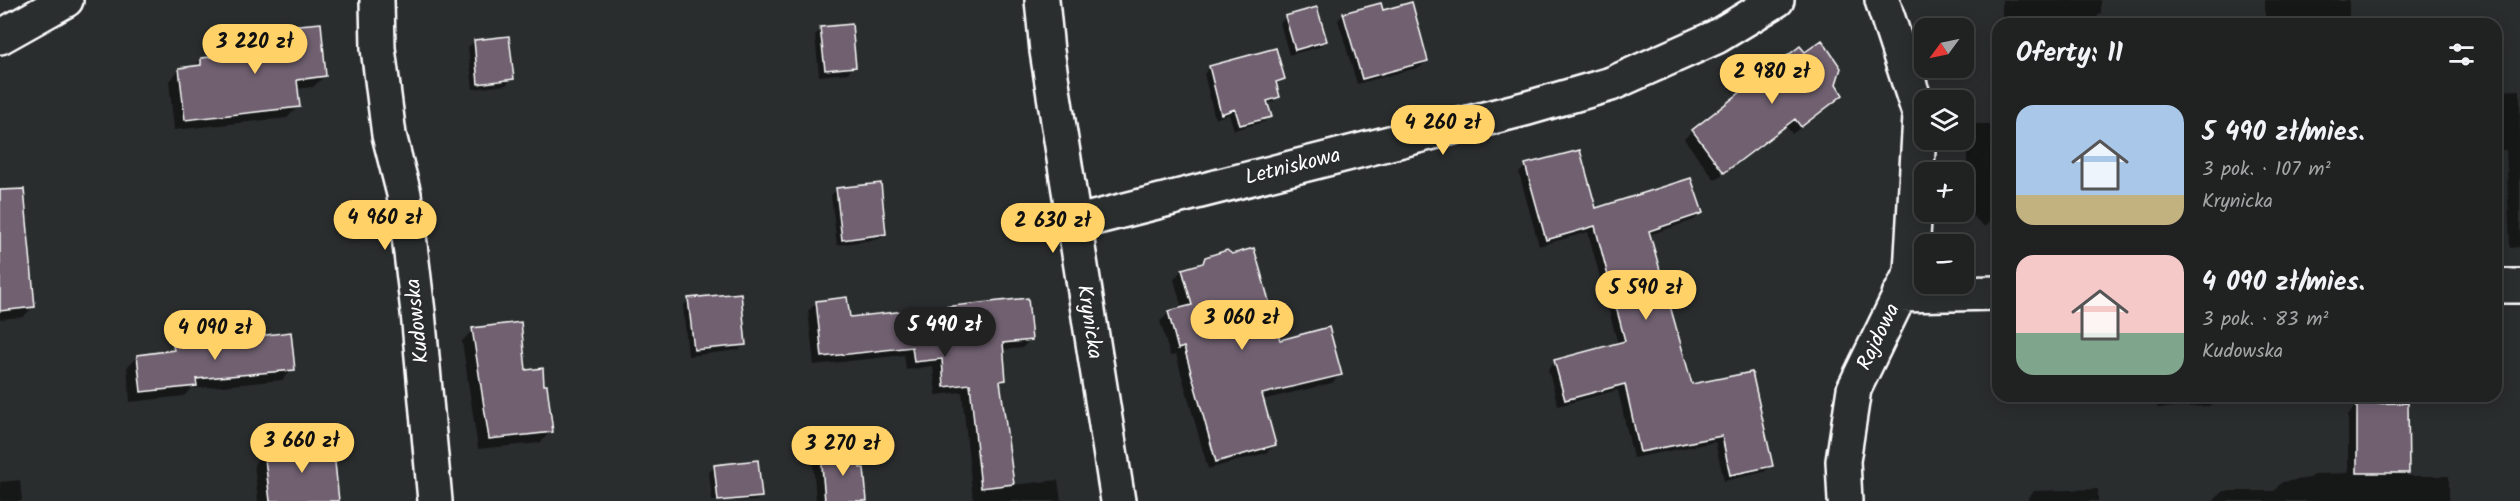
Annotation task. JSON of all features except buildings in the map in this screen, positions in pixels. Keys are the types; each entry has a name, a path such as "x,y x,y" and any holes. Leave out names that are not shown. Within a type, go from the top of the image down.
{"street":[{"path":"0,37 66,0"},
{"name":"Kudowska","path":"377,0 378,48 389,135 404,194 435,501"},
{"name":"Krynicka","path":"1042,0 1074,223 1118,501"},
{"name":"Letniskowa","path":"1074,223 1528,108 1611,84 1716,37 1777,0"},
{"name":"Rajdowa","path":"1845,501 1843,461 1854,389 1911,272 1920,116 1882,0"},
{"path":"2502,286 2520,286"},
{"path":"1899,295 1992,293"}]}
